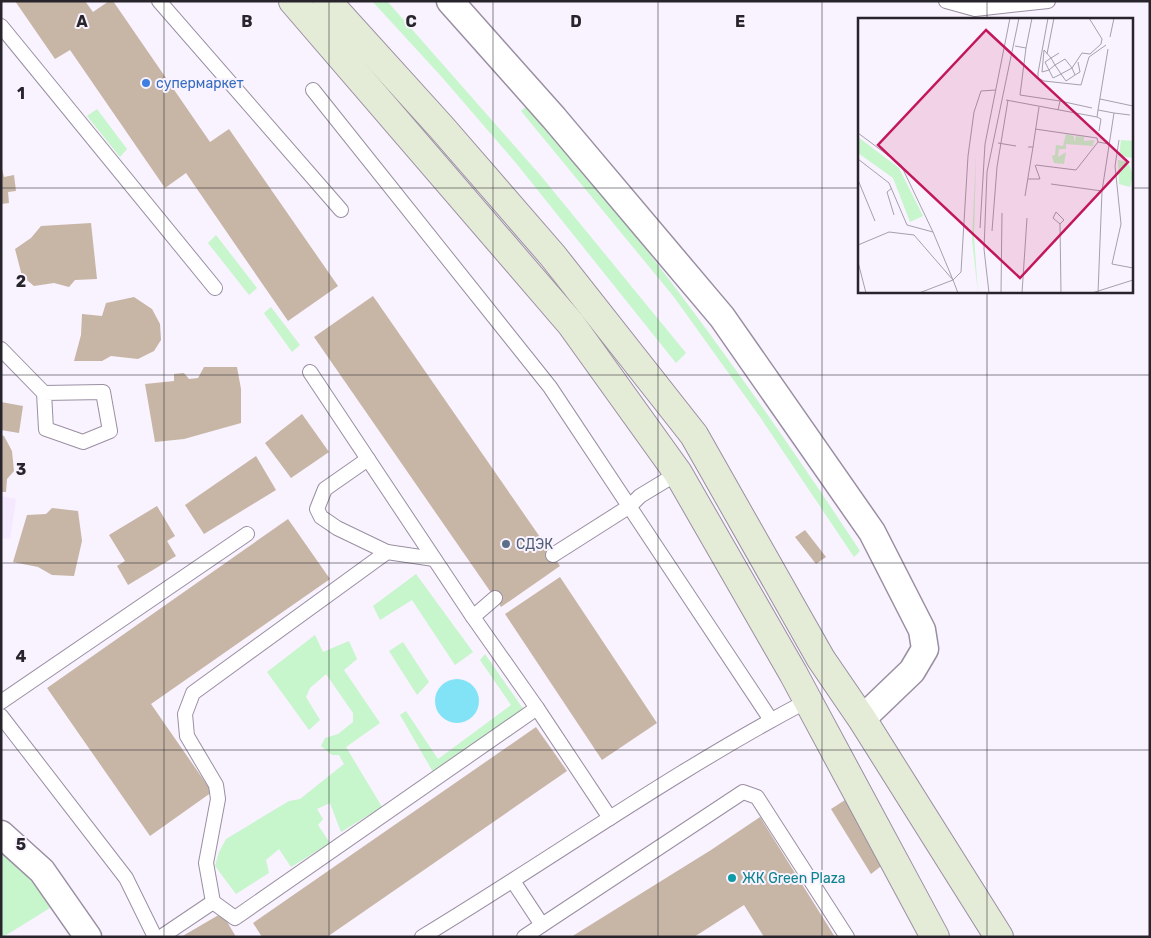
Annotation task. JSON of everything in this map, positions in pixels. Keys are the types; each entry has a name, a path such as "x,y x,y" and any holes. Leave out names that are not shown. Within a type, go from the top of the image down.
{"main road":[{"path":"293,1 571,324 678,474 807,701 935,937"},
{"path":"328,1 553,256 694,435 821,659 862,719 999,937"}],"street":[{"path":"450,1 554,118 722,317 872,532 922,630 925,649 912,671 862,719"},
{"path":"1,834 42,871 88,937"}],"lane":[{"path":"159,1 341,210"},
{"path":"946,1 975,9 1048,1"},
{"path":"1,26 215,288"},
{"path":"313,90 550,387 771,720"},
{"path":"1,349 44,393 46,429 83,442 110,431 103,392 44,393"},
{"path":"310,372 610,818"},
{"path":"368,460 325,489 317,509 321,517 337,528 387,552 434,559"},
{"path":"553,555 630,506 640,496 678,474"},
{"path":"1,702 247,534"},
{"path":"387,552 193,693 185,714 187,736 216,785 218,799 206,863 213,902 235,918 537,708"},
{"path":"473,617 495,598"},
{"path":"422,937 610,818 771,720 807,701"},
{"path":"1,716 126,878 155,937"},
{"path":"524,937 743,792 757,797 847,937"},
{"path":"513,881 542,925"},
{"path":"161,937 213,902"}],"shaded area":[{"path":"1,496 16,499 10,539 1,538"}],"green space":[{"path":"372,1 387,1 541,176 686,353 676,363 516,163 440,75"},
{"path":"526,106 615,210 772,420 860,551 854,557 760,417 674,297 521,111"},
{"path":"97,109 127,149 120,157 87,116"},
{"path":"216,235 257,288 249,295 208,243"},
{"path":"271,307 300,345 292,352 264,313"},
{"path":"416,574 473,652 455,665 412,600 380,620 373,606"},
{"path":"315,635 323,652 349,641 357,659 344,670 380,723 346,747 382,807 341,832 330,803 317,809 323,819 318,825 330,843 291,867 279,849 266,860 269,873 236,894 215,866 219,852 226,839 289,801 300,799 344,764 339,755 332,755 321,746 325,738 338,734 353,722 353,713 326,674 310,688 306,697 320,720 309,730 267,672"},
{"path":"403,642 429,682 417,695 389,651"},
{"path":"485,654 524,710 433,772 400,715 406,711 438,759 511,705 480,660"},
{"path":"1,849 34,879 50,908 3,937 1,937"}],"water":[{"path":"461,679 473,685 478,692 478,710 473,717 466,722 453,723 445,720 438,713 435,697 438,689 445,682"}],"building":[{"path":"15,1 85,1 93,12 109,1 113,1 210,142 229,129 338,286 288,321 186,173 165,188 70,50 55,59"},
{"path":"1,165 4,177 14,175 16,191 8,192 9,203 1,204"},
{"path":"91,223 97,279 75,280 69,287 54,283 34,286 22,276 15,249 31,238 41,226"},
{"path":"373,296 560,566 501,607 314,337"},
{"path":"134,297 152,309 160,324 161,340 154,351 138,359 111,356 102,361 74,361 81,335 82,314 102,316 106,303"},
{"path":"204,367 237,367 241,389 241,423 184,439 155,442 145,384 174,381 174,374 184,373 189,379 198,378"},
{"path":"1,402 23,406 19,433 1,430"},
{"path":"302,414 329,452 291,478 265,443"},
{"path":"1,435 4,436 12,451 14,471 7,479 6,492 1,492"},
{"path":"256,456 276,490 204,534 185,505"},
{"path":"157,506 175,536 167,541 176,556 128,585 117,566 125,561 109,535"},
{"path":"52,508 78,511 82,541 74,576 52,575 38,567 13,562 27,515 46,514"},
{"path":"288,519 330,579 151,704 212,792 150,836 47,688"},
{"path":"805,530 826,557 816,564 795,537"},
{"path":"560,577 657,723 602,760 505,614"},
{"path":"536,727 567,771 327,937 262,937 253,923"},
{"path":"845,800 885,863 871,874 831,809"},
{"name":"ЖК Green Plaza","path":"760,817 835,937 764,937 744,905 694,937 571,937 711,850"},
{"path":"222,913 236,937 181,937"}],"place":[{"name":"супермаркет","path":"146,83"},
{"name":"СДЭК","path":"506,544"},
{"name":"ЖК Green Plaza","path":"732,878"}]}
